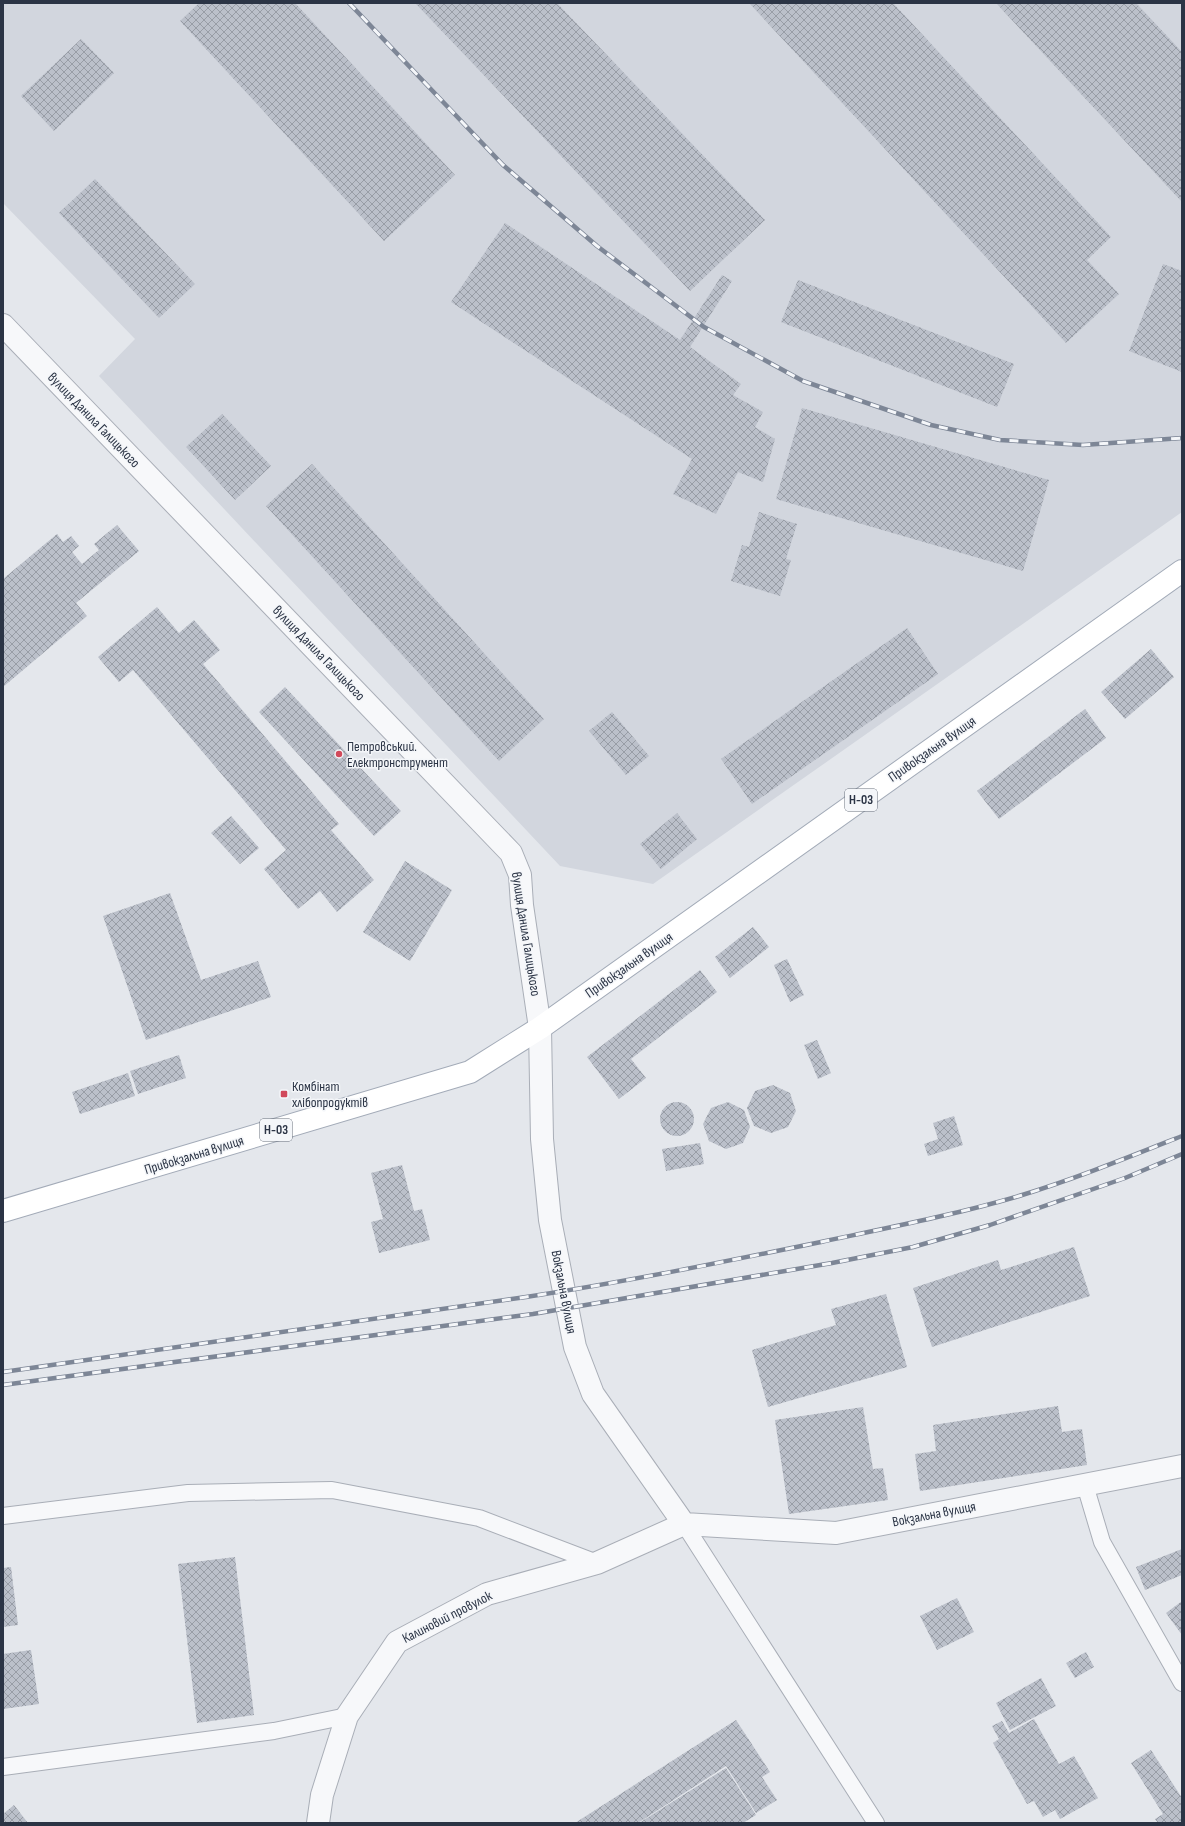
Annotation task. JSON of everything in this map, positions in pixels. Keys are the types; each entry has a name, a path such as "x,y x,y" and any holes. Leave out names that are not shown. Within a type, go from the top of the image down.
{"main road":[{"name":"Привокзальна вулиця","path":"3,1212 470,1072 540,1028 1182,571"}],"street":[{"name":"вулиця Данила Галицького","path":"3,325 511,853 520,875 522,905 540,1028"},
{"name":"Вокзальна вулиця","path":"540,1028 542,1139 550,1220 575,1347 593,1394 684,1524 836,1534 1182,1466"},
{"name":"Калиновий провулок","path":"318,1823 322,1795 347,1716 398,1642 487,1594 596,1563 684,1524"}],"lane":[{"path":"1085,1485 1102,1542 1182,1684"},
{"path":"3,1516 188,1493 332,1490 479,1518 596,1563"},
{"name":"Вокзальна вулиця","path":"684,1524 876,1823"},
{"path":"3,1767 274,1731 347,1716"}],"shaded area":[{"path":"3,3 1182,3 1182,512 653,884 560,866 99,376 135,339 3,203"}],"building":[{"path":"199,3 295,3 455,175 384,241 180,21"},
{"path":"415,3 557,3 765,220 690,291"},
{"path":"749,3 893,3 1111,237 1087,260 1119,294 1066,343"},
{"path":"996,3 1136,3 1182,52 1182,202"},
{"path":"81,39 114,73 54,131 21,96"},
{"path":"95,179 195,284 159,318 59,213"},
{"path":"505,223 680,340 722,275 732,281 690,347 741,384 733,395 763,412 755,427 775,439 763,482 738,472 716,514 673,494 692,459 451,302"},
{"path":"1163,264 1182,271 1182,372 1129,351"},
{"path":"798,280 1014,364 997,407 781,322"},
{"path":"802,408 1049,480 1023,571 776,499"},
{"path":"222,414 271,466 235,500 186,447"},
{"path":"312,464 544,719 499,761 266,506"},
{"path":"759,512 797,524 786,559 791,560 780,596 731,581 742,545 749,547"},
{"path":"117,525 139,551 76,603 87,616 3,687 3,579 57,534 63,542 71,536 79,546 72,552 82,564 99,550 94,544"},
{"path":"157,607 179,633 194,620 220,650 203,664 339,824 331,830 374,880 337,912 320,891 298,909 264,869 286,850 133,670 119,682 98,657"},
{"path":"907,628 938,674 752,804 721,759"},
{"path":"1151,649 1174,677 1125,719 1101,692"},
{"path":"285,687 401,811 374,836 259,712"},
{"path":"1085,709 1106,738 999,819 977,791"},
{"path":"612,712 649,756 626,775 589,731"},
{"path":"677,813 697,839 661,869 640,844"},
{"path":"231,816 259,848 240,864 211,833"},
{"path":"405,861 452,890 410,961 363,932"},
{"path":"170,893 201,980 258,961 271,997 146,1040 103,916"},
{"path":"753,927 769,947 730,978 715,957"},
{"path":"787,959 804,995 790,1002 774,965"},
{"path":"700,970 717,992 631,1059 646,1078 619,1099 587,1057"},
{"path":"817,1040 831,1073 818,1079 804,1045"},
{"path":"179,1055 186,1078 138,1094 130,1071"},
{"path":"128,1073 135,1096 80,1114 72,1092"},
{"path":"773,1085 790,1093 796,1111 788,1127 771,1133 754,1126 747,1108 755,1091"},
{"path":"677,1102 689,1107 694,1119 689,1131 677,1136 665,1131 660,1119 665,1107"},
{"path":"728,1102 744,1110 750,1127 743,1143 726,1149 709,1141 703,1124 711,1108"},
{"path":"954,1116 963,1145 928,1156 924,1144 938,1139 933,1123"},
{"path":"700,1143 704,1164 666,1171 662,1149"},
{"path":"402,1165 414,1211 422,1209 430,1240 379,1253 371,1222 383,1219 371,1173"},
{"path":"1074,1247 1090,1296 932,1347 913,1288 998,1260 1001,1270"},
{"path":"886,1294 907,1367 768,1407 752,1350 836,1325 831,1309"},
{"path":"1058,1406 1062,1432 1082,1429 1087,1465 920,1491 915,1454 936,1451 933,1425"},
{"path":"863,1407 873,1469 883,1468 888,1500 789,1514 775,1420"},
{"path":"1182,1549 1182,1575 1145,1590 1136,1567"},
{"path":"235,1557 254,1715 197,1723 178,1564"},
{"path":"11,1567 18,1625 3,1627 3,1568"},
{"path":"957,1598 974,1632 937,1650 920,1616"},
{"path":"1182,1601 1182,1635 1166,1613"},
{"path":"31,1650 39,1704 3,1709 3,1654"},
{"path":"1086,1652 1094,1667 1075,1678 1066,1663"},
{"path":"1041,1678 1056,1706 1010,1730 996,1703"},
{"path":"1034,1719 1059,1764 1074,1756 1098,1798 1060,1819 1055,1810 1043,1817 1034,1801 1027,1804 993,1743 999,1739 992,1726 1002,1721 1009,1733"},
{"path":"736,1720 770,1772 762,1777 777,1800 756,1813 726,1766 638,1823 575,1823"},
{"path":"1151,1750 1182,1798 1182,1823 1158,1823 1155,1819 1163,1814 1131,1763"},
{"path":"726,1768 756,1815 743,1823 639,1823"},
{"path":"14,1805 28,1823 3,1823 3,1814"}],"railway":[{"path":"349,3 503,165 597,246 704,327 803,381 931,425 1000,440 1083,445 1182,438"},
{"path":"3,1372 526,1297 747,1257 920,1221 995,1203 1081,1175 1182,1136"},
{"path":"3,1385 533,1314 832,1263 913,1247 990,1225 1125,1178 1182,1154"}],"place":[{"name":"Петровський. Електронструмент","path":"339,754"},
{"name":"Комбінат хлібопродуктів","path":"284,1094"}]}
